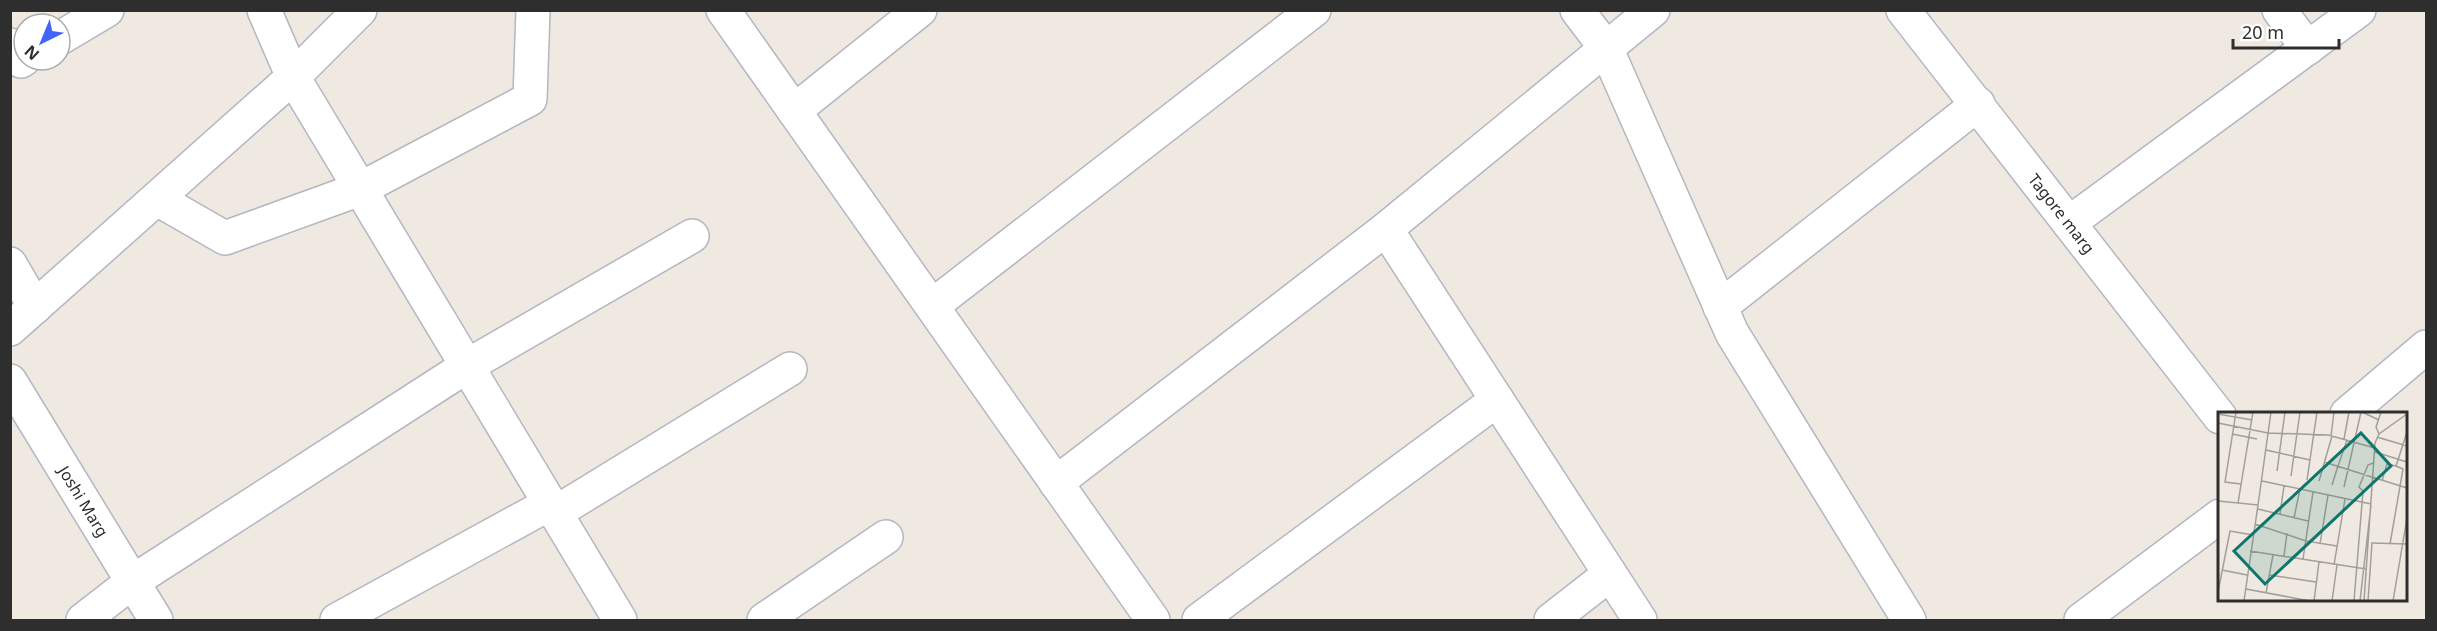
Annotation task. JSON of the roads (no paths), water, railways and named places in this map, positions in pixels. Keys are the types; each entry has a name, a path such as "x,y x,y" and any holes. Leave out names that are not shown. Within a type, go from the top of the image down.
{"street":[{"path":"72,31 107,10"},
{"path":"264,10 293,77 620,621"},
{"path":"10,329 293,77 360,10"},
{"path":"157,199 225,238 360,189 530,99 533,10"},
{"path":"723,10 1154,621"},
{"path":"794,111 920,10"},
{"path":"932,306 1314,10"},
{"path":"1576,10 1606,48 1732,333 1909,621"},
{"path":"1056,483 1386,230 1653,10"},
{"name":"Tagore marg","path":"1903,10 2218,414"},
{"path":"2279,10 2308,48"},
{"path":"2069,223 2359,10"},
{"path":"1720,307 1978,104"},
{"path":"1386,230 1640,621"},
{"path":"83,621 132,582 467,366 692,236"},
{"path":"10,264 35,307"},
{"path":"2349,412 2427,347"},
{"path":"337,621 552,508 790,369"},
{"name":"Joshi Marg","path":"10,381 156,621"},
{"path":"1199,621 1497,400"},
{"path":"2086,619 2218,518"},
{"path":"764,621 886,537"},
{"path":"1551,621 1610,574"}]}
